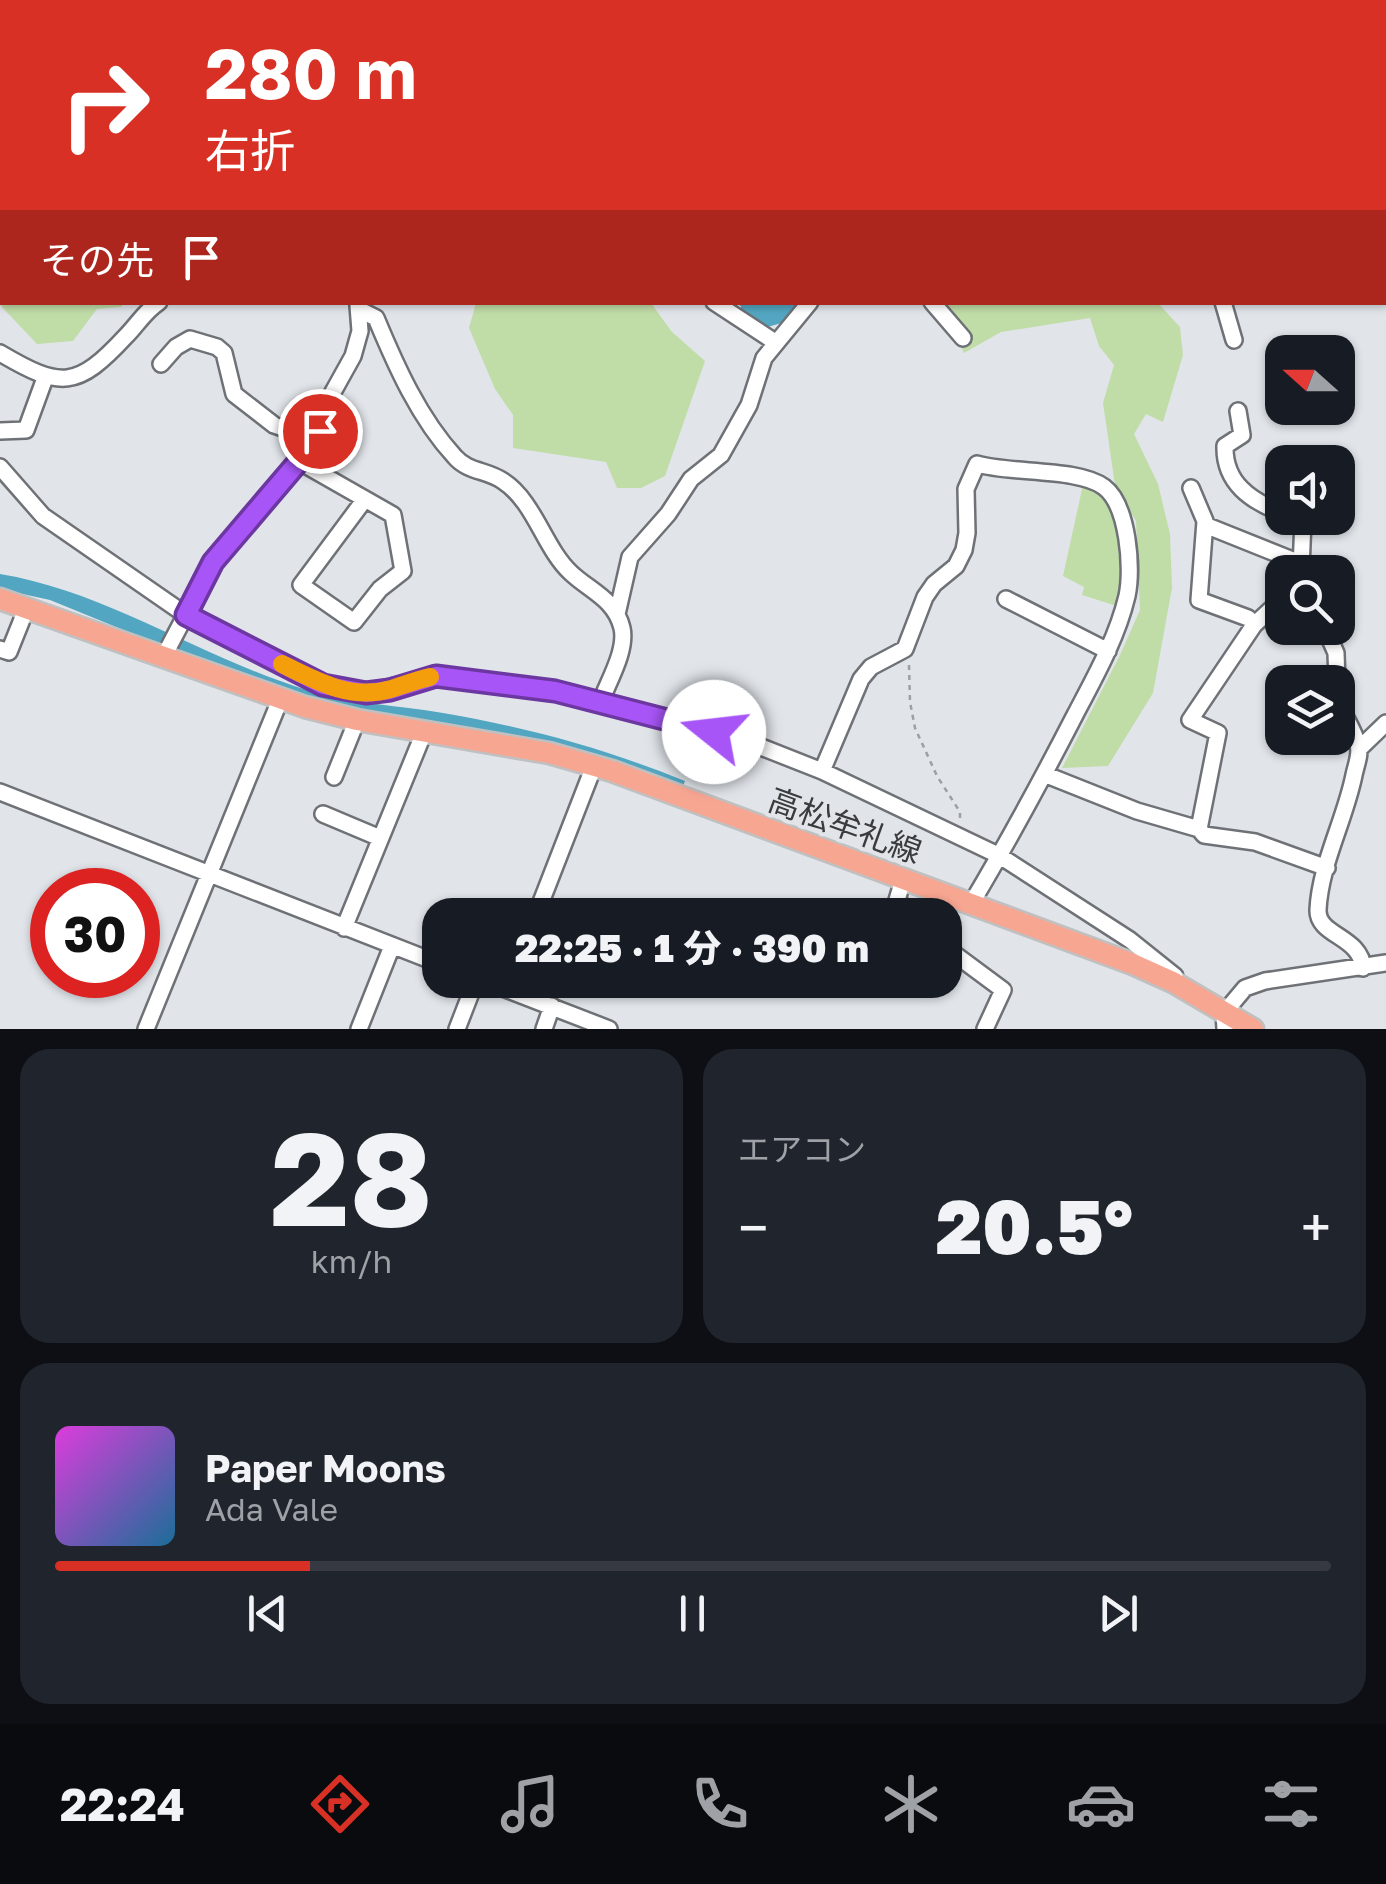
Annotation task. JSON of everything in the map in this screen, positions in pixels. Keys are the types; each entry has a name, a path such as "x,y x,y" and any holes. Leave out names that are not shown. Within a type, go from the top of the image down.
{"main road":[{"name":"高松牟礼線","path":"0,598 280,700 358,720 549,754 594,766 1133,964 1192,993 1225,1021 1253,1029"}],"street":[{"path":"0,353 46,378 73,379 89,370 155,305"},
{"path":"719,305 775,342"},
{"path":"617,614 630,557 668,514 691,478 721,455 748,406 756,374 775,342 807,305"},
{"path":"935,305 964,338"},
{"path":"1223,305 1234,340"},
{"path":"164,656 213,562 315,440 333,392 354,356 358,306 376,318 413,396 456,458 466,467 503,480 570,573 601,594 617,614 623,632 619,654 601,700"},
{"path":"161,364 176,347 190,340 217,347 224,353 234,394 274,425 315,440"},
{"path":"0,430 26,430 46,378"},
{"path":"1238,411 1242,435 1225,446 1224,462 1245,494 1265,506"},
{"path":"300,462 394,516 403,570 380,589 354,622 300,585 364,499"},
{"path":"822,770 861,679 871,668 905,649 925,597 956,566 968,533 966,489 977,464 1002,472 1084,478 1102,485 1115,497 1122,514 1130,569 1127,594 1108,651 971,904"},
{"path":"0,467 43,516 186,615 323,685 366,693 436,676 555,691 601,700 751,743 822,770 1000,856 1130,940 1192,993"},
{"path":"1191,488 1205,525 1199,600 1248,618 1254,625"},
{"path":"1205,525 1272,555"},
{"path":"1006,600 1108,651"},
{"path":"0,649 9,652 26,607"},
{"path":"1200,830 1218,733 1190,720 1254,625 1265,615"},
{"path":"146,1029 280,700"},
{"path":"334,778 358,720"},
{"path":"1363,968 1362,958 1354,947 1323,926 1317,914 1327,868 1348,807 1360,748 1386,723"},
{"path":"344,928 425,730"},
{"path":"1355,738 1360,748"},
{"path":"543,898 594,766"},
{"path":"1044,774 1136,811 1200,830 1204,835 1254,842 1327,868"},
{"path":"0,792 422,957"},
{"path":"323,814 380,838"},
{"path":"898,898 903,880"},
{"path":"358,1029 392,946"},
{"path":"962,960 1003,990 984,1029"},
{"path":"1225,1021 1245,988 1265,981 1386,964"},
{"path":"457,1029 471,998"},
{"path":"536,998 609,1029"},
{"path":"544,1029 552,1006"}],"path":[{"path":"905,649 916,728 937,776 960,812 959,836"}],"green space":[{"path":"0,305 122,305 97,309 73,341 37,344"},
{"path":"475,305 652,305 672,332 705,361 665,476 641,488 617,488 606,462 513,448 513,415 495,389 469,328"},
{"path":"943,305 1160,305 1180,327 1183,355 1163,422 1146,414 1134,434 1158,484 1170,534 1172,588 1153,693 1108,766 1062,768 1140,610 1136,521 1115,485 1103,403 1114,365 1099,346 1090,318 1001,332 964,353"},
{"path":"1084,480 1115,497 1130,569 1120,607 1082,595 1084,587 1063,576"}],"water":[{"path":"799,305 785,322 764,328 741,314 741,306"},
{"path":"0,574 78,595 307,690 536,732 685,781 682,789 329,707 50,600 0,589"}],"slow traffic":[{"path":"282,664 323,685 366,693 430,677"}],"route":[{"path":"320,431 213,562 186,615 323,685 345,691 390,690 436,676 601,700 714,732"}]}
